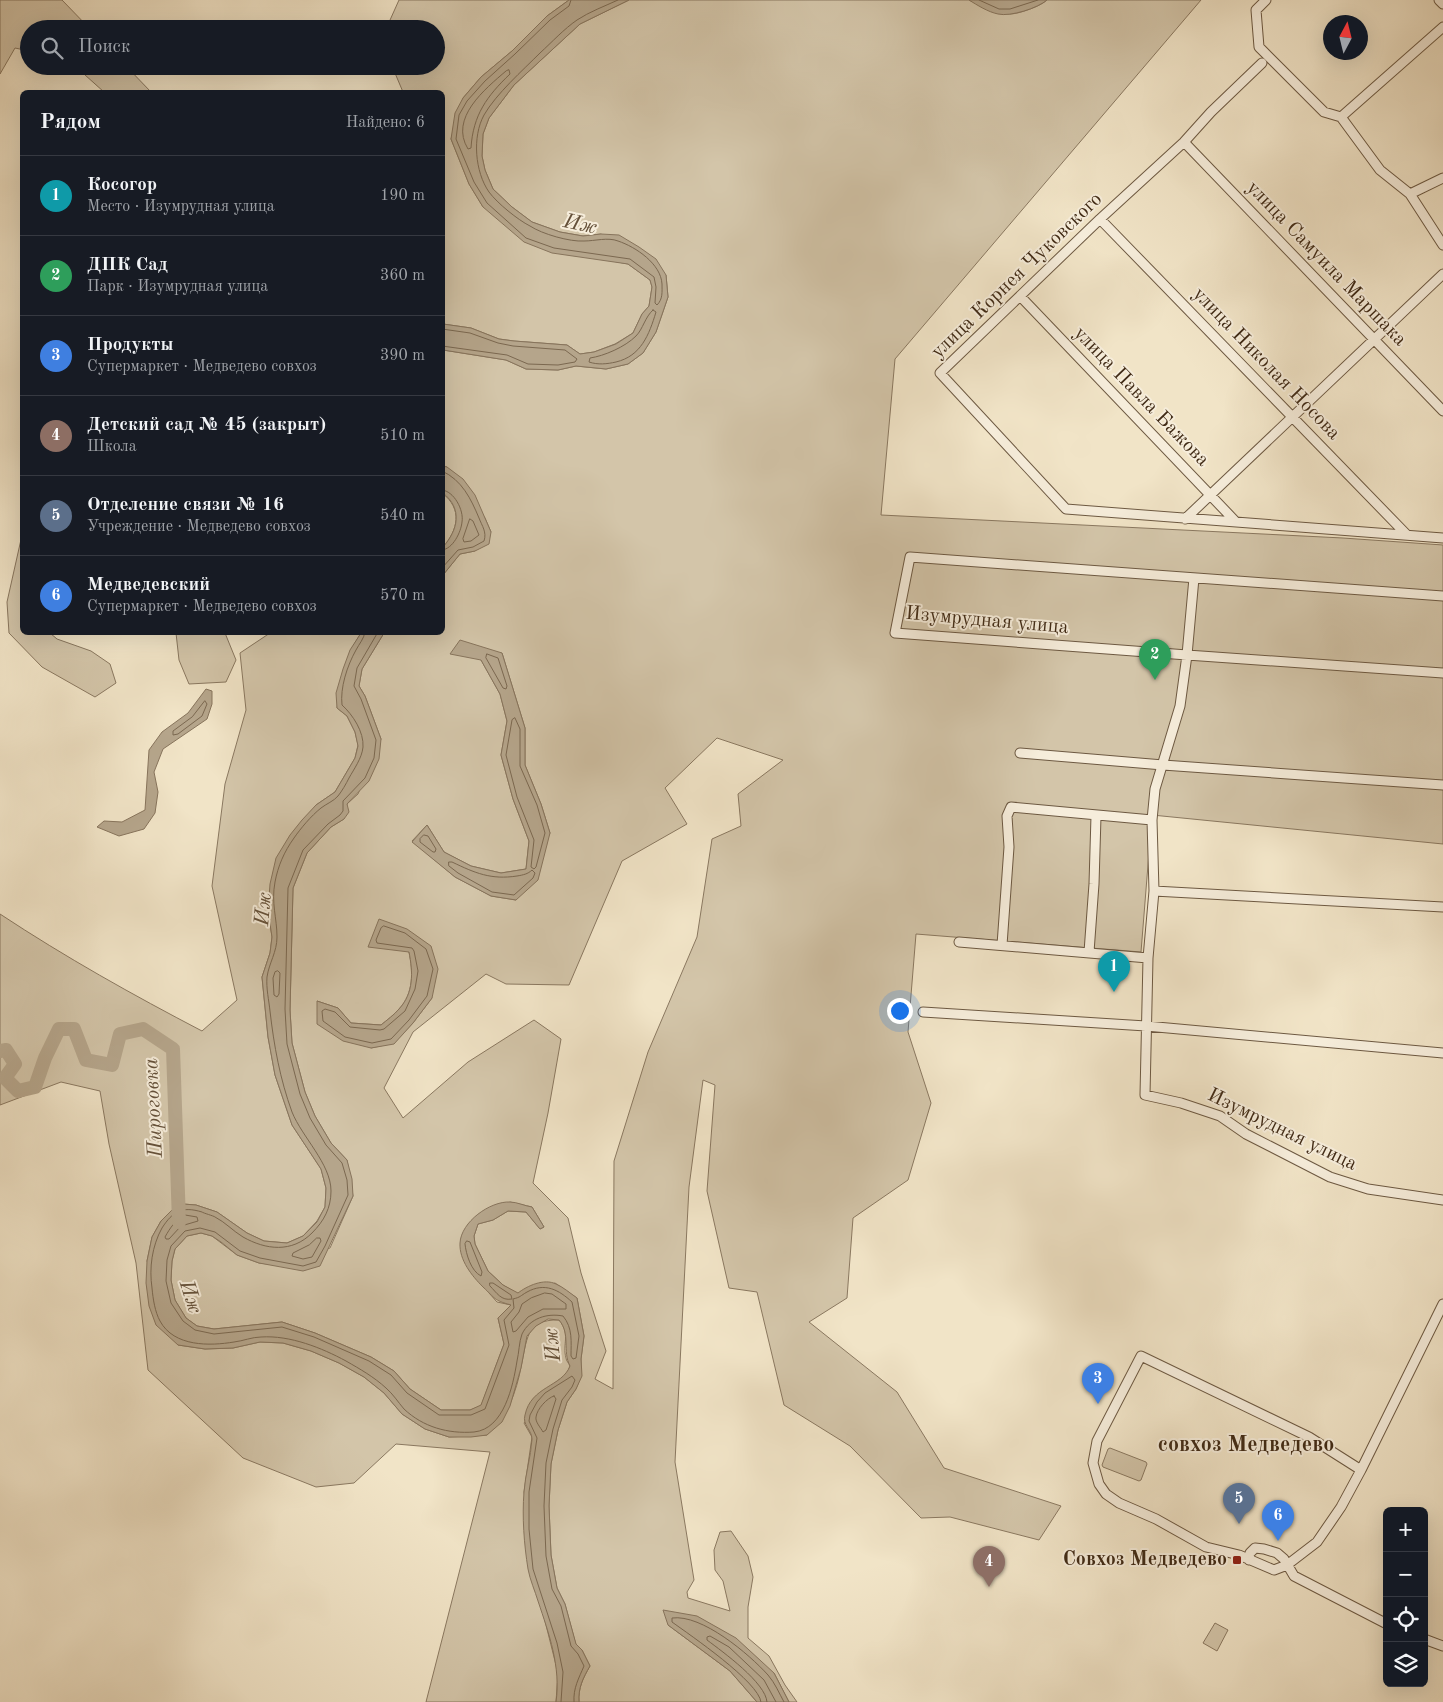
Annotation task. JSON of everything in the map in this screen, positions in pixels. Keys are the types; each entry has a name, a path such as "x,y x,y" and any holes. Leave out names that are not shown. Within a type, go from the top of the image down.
{"street":[{"path":"1266,0 1256,10 1259,47 1324,112 1341,117 1380,170 1410,194 1443,245"},
{"path":"1439,0 1443,4"},
{"path":"1341,117 1443,26"},
{"name":"улица Корнея Чуковского","path":"1262,63 1211,112 1184,142 1100,219 940,373 1066,509 1443,538"},
{"name":"улица Самуила Маршака","path":"1184,142 1443,411"},
{"path":"1410,194 1443,178"},
{"name":"улица Николая Носова","path":"1100,219 1406,534"},
{"path":"1185,519 1443,274"},
{"name":"улица Павла Бажова","path":"1020,296 1236,522"},
{"name":"Изумрудная улица","path":"1443,596 910,557 895,633 1443,673"},
{"name":"Изумрудная улица","path":"1194,578 1180,706 1155,789 1152,820 1154,891 1148,958 1145,1095 1181,1103 1220,1116 1246,1134 1330,1177 1368,1189 1443,1200"},
{"path":"1020,753 1163,766 1443,785"},
{"path":"1002,945 1008,847 1007,816 1011,807 1152,820"},
{"path":"1089,952 1096,816"},
{"path":"1154,891 1443,907"},
{"path":"959,942 1148,958"},
{"path":"923,1012 1146,1026 1443,1053"},
{"path":"1361,1470 1309,1437 1141,1356 1097,1441 1093,1463 1099,1484 1106,1494 1119,1503 1156,1519 1206,1547 1239,1555 1274,1570 1287,1565 1296,1560 1317,1542 1341,1507 1361,1470 1443,1304"},
{"path":"1249,1560 1250,1552 1255,1548 1277,1553 1284,1559 1294,1576 1383,1622"},
{"path":"1428,1640 1443,1646"}],"shaded area":[{"path":"0,0 62,0 81,20 20,20 20,49 15,48 0,74"},
{"path":"399,0 569,0 547,16 512,51 481,77 463,98 451,139 469,184 483,207 602,259 628,264 650,280 652,287 649,306 642,314 633,333 615,344 594,352 580,354 567,345 499,339 471,328 445,324 445,90 402,90 396,75 445,75 445,20 390,20"},
{"path":"629,0 969,0 996,11 1010,14 1030,9 1047,0 1201,0 895,359 881,515 1343,538 1443,545 1443,844 1152,815 1141,952 916,934 908,1032 931,1103 908,1180 853,1218 847,1298 809,1322 897,1392 944,1468 1061,1506 1039,1540 950,1517 921,1518 850,1446 784,1405 757,1292 729,1288 707,1191 715,1085 703,1080 689,1187 675,1462 694,1580 687,1592 688,1598 730,1611 723,1581 715,1570 714,1550 720,1532 731,1531 748,1556 753,1577 748,1607 748,1638 769,1656 797,1702 789,1702 774,1673 668,1625 730,1671 757,1702 579,1702 581,1683 590,1666 582,1650 576,1645 565,1604 557,1588 551,1555 549,1506 551,1464 558,1430 567,1402 576,1389 581,1376 584,1336 577,1298 555,1283 518,1294 503,1285 488,1271 475,1244 474,1236 478,1224 493,1220 508,1211 526,1212 540,1229 544,1227 532,1207 510,1202 464,1231 489,1293 497,1302 511,1305 498,1318 504,1344 481,1406 470,1410 441,1410 410,1389 394,1371 371,1357 315,1333 282,1322 214,1329 197,1326 186,1318 175,1300 171,1280 175,1249 187,1236 201,1233 212,1236 237,1255 259,1263 276,1265 330,1248 353,1196 347,1160 331,1143 315,1116 305,1092 292,1043 290,1010 293,888 307,853 331,827 344,819 347,804 358,794 381,739 365,696 359,686 362,669 383,635 445,635 445,573 460,554 475,551 491,532 485,518 445,466 445,350 506,360 526,369 558,370 576,366 606,369 628,364 643,353 656,332 668,297 666,275 601,234 583,236 560,232 532,222 493,189 485,170 482,156 483,134 489,118 514,85 580,24","holes":["502,653 525,728 525,765 541,804 550,833 516,900 491,896 455,877 412,841 427,825 444,852 471,866 501,873 526,869 529,841 513,799 501,755 507,721 500,694 481,660","717,738 783,760 738,794 741,826 712,839 697,937 648,1052 614,1161 613,1389 595,1379 606,1351 581,1273 568,1218 533,1183 561,1039 534,1020 468,1062 403,1118 384,1088 413,1032 486,974 506,984 569,985 622,861 687,824 665,788","409,952 432,998 413,1023 394,1043 371,1048 317,1001 338,1008 351,1023 381,1025 404,1003 410,989 412,975"]},
{"path":"85,75 135,75 149,90 102,90"},
{"path":"445,496 449,499 456,513 455,527 445,544"},
{"path":"20,544 20,635 52,635 57,639 91,651 110,664 116,683 95,697 42,667 9,633 7,602"},
{"path":"176,635 226,635 236,660 226,682 189,684 179,660"},
{"path":"267,635 360,635 350,652 344,669 337,708 347,716 355,732 358,745 355,758 335,792 316,805 268,911 272,937 270,953 262,977 268,1037 275,1075 292,1125 321,1169 326,1188 325,1207 317,1221 303,1236 287,1243 264,1241 247,1233 217,1212 196,1205 183,1204 174,1208 161,1221 152,1237 147,1261 178,1345 205,1349 233,1348 260,1342 283,1343 311,1351 339,1363 364,1377 384,1393 402,1414 425,1429 449,1437 487,1435 503,1416 510,1404 530,1333 540,1323 559,1320 565,1330 565,1353 566,1360 570,1366 567,1374 556,1382 524,1423 532,1437 524,1492 544,1617 558,1673 556,1702 426,1702 490,1452 396,1444 354,1483 316,1487 243,1458 148,1370 136,1263 109,1144 100,1091 61,1082 0,1105 0,914 150,1004 202,1031 237,1000 212,886 225,784 246,710 240,653"},
{"path":"1110,1448 1146,1462 1141,1480 1139,1481 1103,1467 1102,1465"},
{"path":"1215,1623 1228,1630 1217,1651 1203,1643"}],"water":[{"name":"Иж","path":"569,0 629,0 580,24 514,85 489,118 483,134 482,156 485,170 493,189 532,222 560,232 583,236 619,235 656,259 666,275 668,297 656,332 643,353 628,364 606,369 576,366 558,370 526,369 506,360 445,350 445,324 471,328 499,339 567,345 580,354 594,352 616,344 633,333 642,314 649,306 652,287 650,280 628,264 552,253 524,242 483,207 469,184 451,139 455,113 463,98 481,77 512,51 547,16"},
{"path":"969,0 1047,0 1024,11 1003,15 990,12"},
{"path":"445,466 463,479 475,495 491,532 489,544 475,551 460,554 445,573 445,544 452,534 456,520 454,506 445,495"},
{"name":"Иж","path":"360,635 383,635 362,669 359,686 365,696 381,739 379,759 369,781 347,804 349,812 344,819 331,827 307,853 293,888 290,1010 292,1043 305,1092 315,1116 331,1143 347,1160 352,1179 353,1196 320,1266 303,1271 259,1263 237,1255 212,1236 201,1233 187,1236 175,1249 172,1261 171,1280 175,1300 186,1318 197,1326 214,1329 282,1322 315,1333 371,1357 394,1371 410,1389 441,1410 470,1410 481,1405 504,1344 498,1318 511,1305 495,1299 471,1273 460,1249 462,1235 465,1228 478,1214 494,1205 510,1202 532,1207 544,1227 540,1229 526,1212 508,1211 493,1220 478,1224 474,1236 475,1244 488,1271 503,1285 518,1293 541,1282 551,1282 577,1298 584,1336 581,1359 582,1376 567,1402 558,1430 551,1464 549,1506 551,1555 557,1588 565,1604 576,1644 582,1650 590,1666 581,1683 579,1702 556,1702 557,1676 553,1651 529,1573 525,1550 524,1492 532,1439 524,1419 528,1405 533,1398 566,1373 570,1366 565,1331 559,1320 548,1319 536,1326 527,1336 521,1368 510,1406 502,1422 487,1435 449,1437 425,1429 402,1414 384,1393 364,1377 339,1363 311,1351 283,1343 260,1342 233,1348 205,1349 178,1345 156,1325 149,1306 146,1283 147,1261 152,1237 161,1221 174,1208 183,1204 196,1205 217,1212 247,1233 264,1241 287,1243 303,1236 317,1222 325,1207 326,1188 321,1169 292,1125 275,1075 268,1037 262,977 270,953 272,937 268,911 270,884 276,858 302,820 316,805 335,792 355,758 358,746 355,732 347,716 337,708 336,693 350,650"},
{"path":"460,640 502,653 525,728 525,765 541,804 550,833 538,880 516,900 491,896 455,877 412,842 427,825 444,852 471,866 501,873 526,869 529,841 513,799 501,755 507,721 500,694 481,660 450,654"},
{"path":"206,689 212,691 212,704 207,719 163,749 154,772 158,792 155,813 144,829 119,836 97,827 104,821 122,822 145,810 149,750 162,732 188,713"},
{"path":"379,919 407,929 431,946 438,969 432,998 413,1023 394,1044 371,1048 343,1041 317,1024 317,1001 338,1008 351,1023 381,1025 404,1003 411,982 409,952 368,947"},
{"path":"663,1610 697,1616 736,1638 774,1673 789,1702 757,1702 730,1671 668,1625"}],"waterway":[{"name":"Пироговка","path":"0,1051 6,1050 15,1064 5,1078 18,1091 35,1087 45,1058 59,1029 74,1029 86,1060 112,1065 120,1034 143,1029 173,1049 179,1222"}],"place":[{"name":"ДПК Сад","path":"1155,680"},
{"name":"Косогор","path":"1114,992"},
{"name":"Продукты","path":"1098,1404"},
{"name":"Отделение связи № 16","path":"1239,1524"},
{"name":"Медведевский","path":"1278,1541"},
{"name":"Совхоз Медведево","path":"1237,1560"},
{"name":"Детский сад № 45 (закрыт)","path":"989,1587"}],"district":[{"name":"совхоз Медведево","path":"1246,1445"}]}
